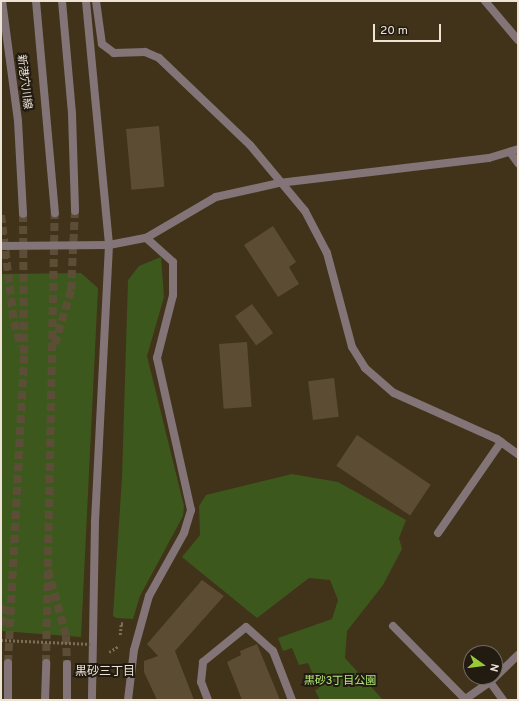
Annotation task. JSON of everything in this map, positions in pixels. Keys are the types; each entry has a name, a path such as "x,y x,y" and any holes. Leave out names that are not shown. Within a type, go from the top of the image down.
{"street":[{"name":"新港穴川線","path":"2,1 18,121 23,214"},
{"name":"新港穴川線","path":"36,1 55,213"},
{"path":"62,1 72,114 75,211"},
{"path":"86,1 109,244 92,644 92,700"},
{"path":"96,1 102,44 114,53 145,52 159,58 250,144 279,183 305,211 327,253 352,347 365,368 394,393 501,442 518,454"},
{"path":"485,1 518,40"},
{"path":"1,246 109,244 146,238 216,197 279,183 490,158 518,149"},
{"path":"510,152 518,162"},
{"path":"128,700 134,650 149,596 184,533 191,510 157,358 173,295 173,262 146,238"},
{"path":"438,533 501,442"},
{"path":"393,626 464,700 486,685"},
{"path":"208,700 201,682 203,662 246,627 273,651 292,700"},
{"path":"503,669 518,654"},
{"path":"8,663 8,700"},
{"path":"45,700 46,663"},
{"path":"67,664 67,700"},
{"path":"492,685 503,700"}],"path":[{"path":"1,640 92,644"},
{"path":"108,652 116,646"}],"green space":[{"path":"161,257 164,297 147,356 184,506 183,516 140,596 133,619 116,618 113,616 122,477 128,280 139,266"},
{"path":"81,273 98,288 81,637 1,631 1,274"},
{"name":"黒砂3丁目公園","path":"292,474 338,482 406,520 399,538 402,549 383,585 347,631 345,658 383,700 320,700 315,690 319,688 308,663 299,665 292,648 283,651 278,638 332,619 338,600 330,580 309,578 257,618 182,557 200,535 199,506 206,495"}],"building":[{"path":"159,126 164,187 131,190 126,129"},
{"path":"273,226 296,262 289,267 299,284 278,297 244,245"},
{"path":"252,304 273,333 256,345 235,316"},
{"path":"247,342 252,407 224,409 219,344"},
{"path":"334,378 339,417 313,420 308,381"},
{"path":"357,435 431,485 410,515 336,466"},
{"path":"202,580 224,596 175,651 194,700 157,700 144,672 144,661 158,656 147,644"},
{"path":"257,644 280,700 242,700 227,662 241,655 240,651"}],"tunnel":[{"path":"55,344 71,290 75,211"},
{"path":"46,663 55,213"},
{"path":"8,663 24,354 23,214"},
{"path":"1,215 14,322 21,346"},
{"path":"48,570 66,636 67,664"},
{"path":"1,625 6,606"}],"district":[{"name":"黒砂三丁目","path":"105,673"}]}
